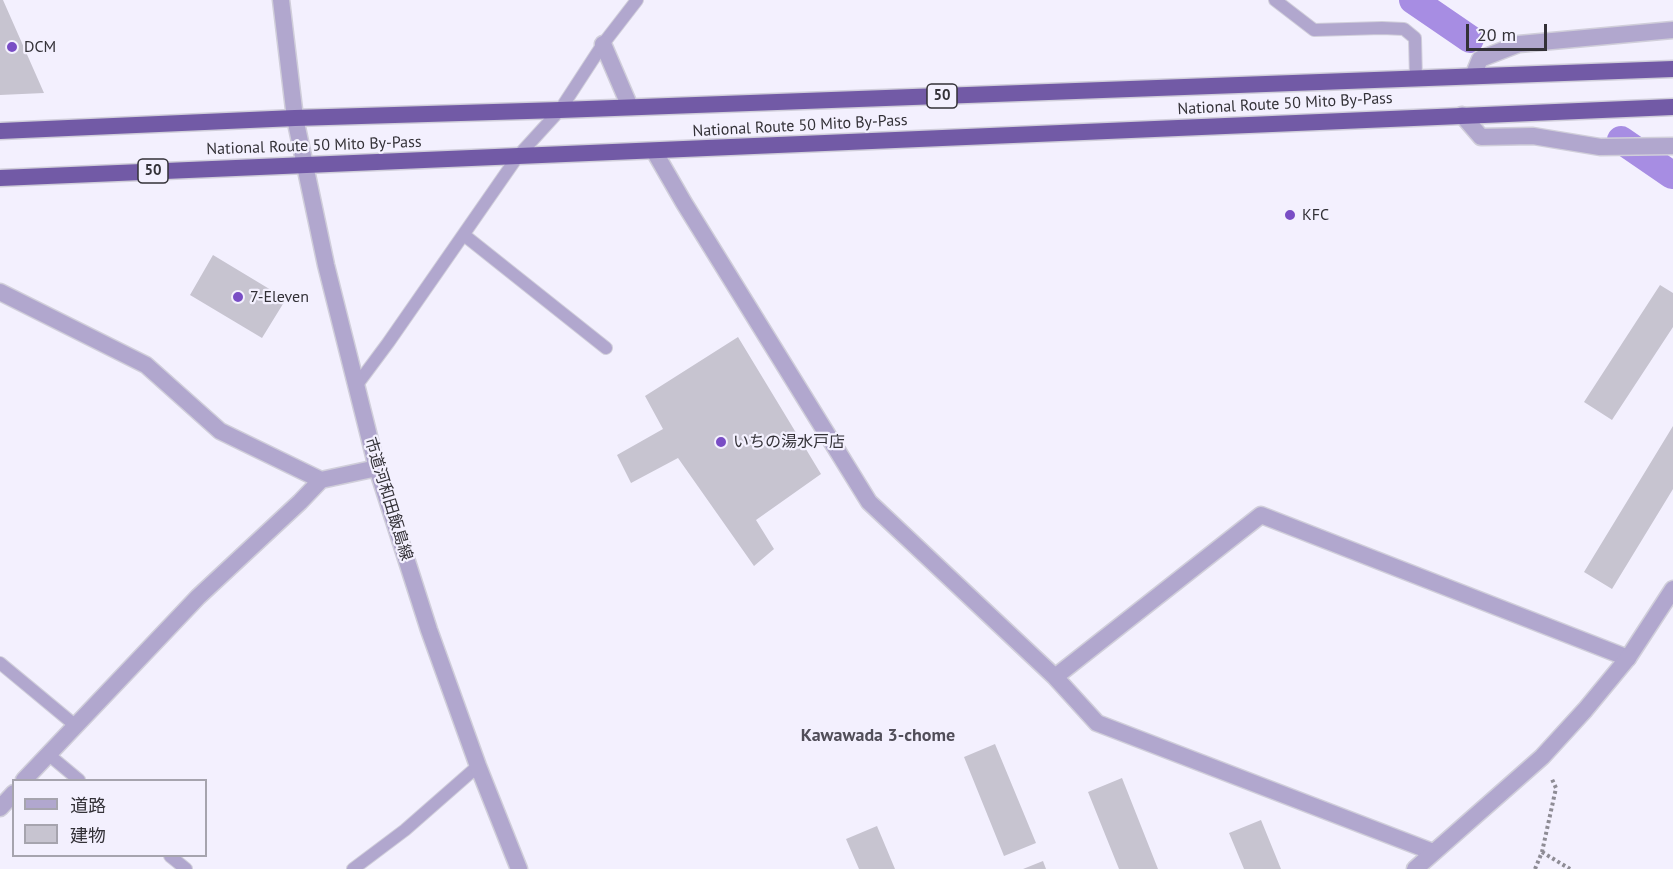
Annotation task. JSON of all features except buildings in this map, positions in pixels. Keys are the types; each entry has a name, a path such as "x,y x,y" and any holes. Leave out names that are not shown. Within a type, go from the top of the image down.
{"highway":[{"name":"National Route 50 Mito By-Pass","path":"0,131 296,118 1673,69"},
{"name":"National Route 50 Mito By-Pass","path":"0,178 1673,107"}],"street":[{"name":"市道河和田飯島線","path":"281,0 296,118 305,165 326,265 376,468 429,630 478,766 519,869"},
{"path":"1473,76 1480,59 1519,44 1673,30"},
{"path":"603,44 630,107"},
{"path":"1462,115 1481,137 1533,136 1600,147 1673,146"},
{"path":"654,150 684,203 869,502 1055,677 1097,723 1433,852"},
{"path":"0,292 146,365 220,431 321,480"},
{"path":"25,779 198,597 321,480 376,468"},
{"path":"1055,677 1261,514 1628,658"},
{"path":"1415,869 1542,757 1586,710 1628,658 1673,588"},
{"path":"0,808 12,795"}],"lane":[{"path":"356,386 388,344 518,156 560,110 603,44 637,0"},
{"path":"1275,0 1314,30 1404,29 1415,38 1416,79"},
{"path":"464,235 606,348"},
{"path":"0,663 76,726"},
{"path":"49,755 78,779"},
{"path":"353,869 405,830 478,766"},
{"path":"172,857 186,869"}],"path":[{"path":"1535,869 1542,852 1556,788 1542,757"},
{"path":"1542,852 1570,869"}],"waterway":[{"path":"1413,0 1470,39"},
{"path":"1621,140 1672,175"}],"place":[{"name":"DCM","path":"12,47"},
{"name":"KFC","path":"1290,215"},
{"name":"7-Eleven","path":"238,297"},
{"name":"いちの湯水戸店","path":"721,442"}],"district":[{"name":"Kawawada 3-chome","path":"878,736"}]}
